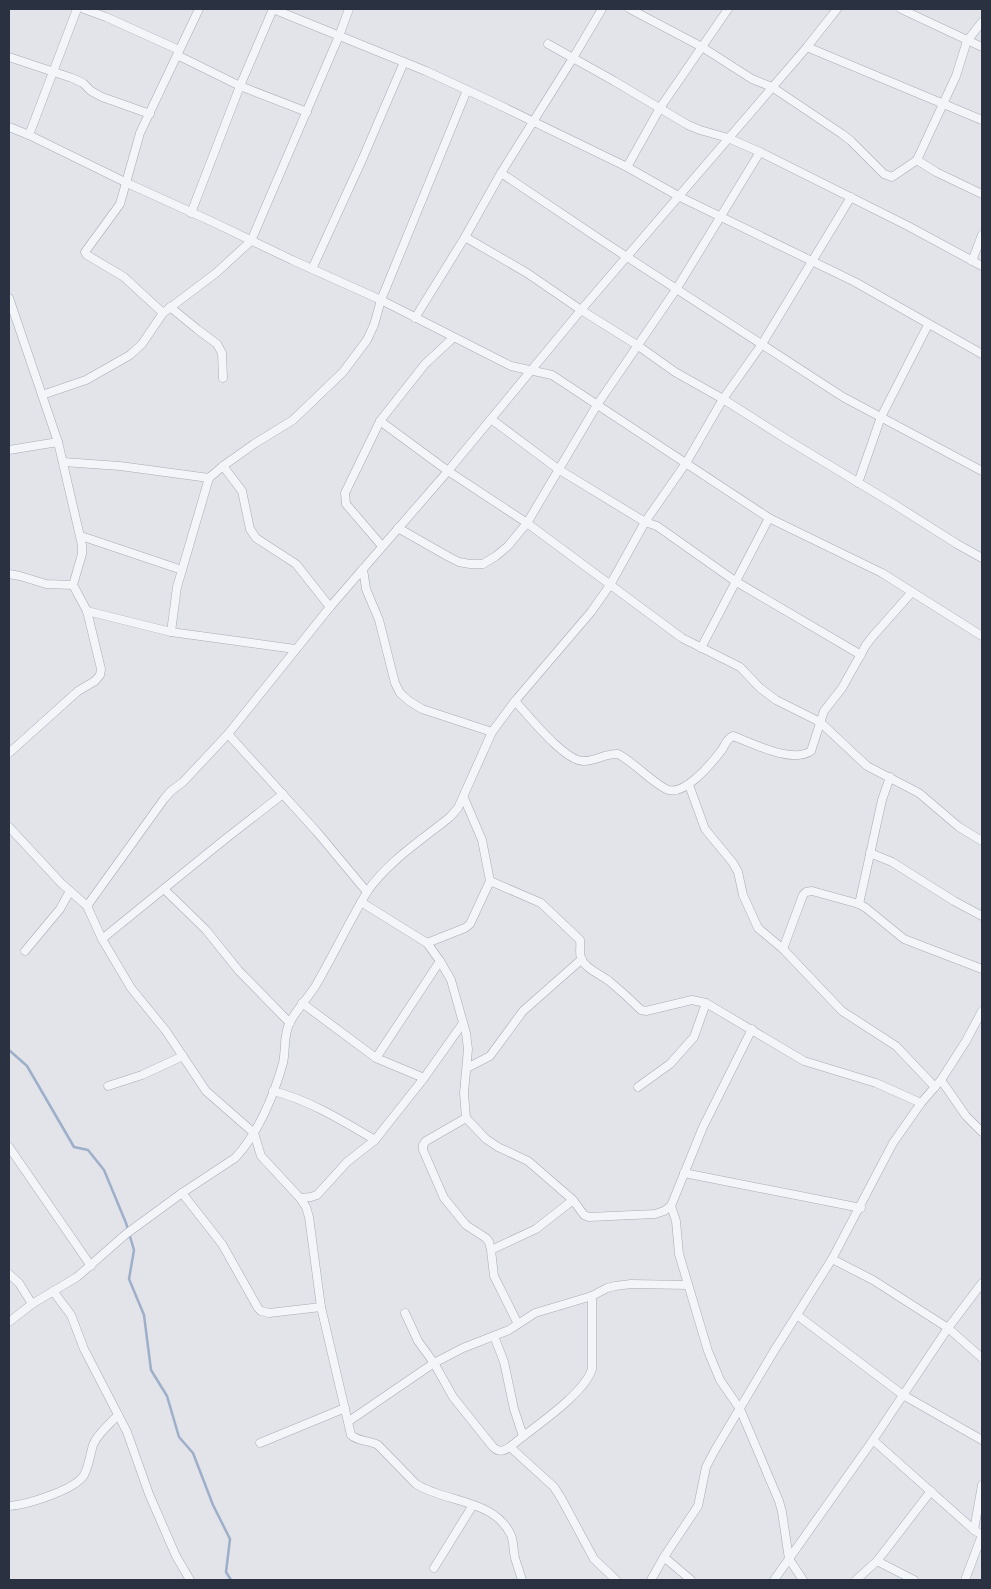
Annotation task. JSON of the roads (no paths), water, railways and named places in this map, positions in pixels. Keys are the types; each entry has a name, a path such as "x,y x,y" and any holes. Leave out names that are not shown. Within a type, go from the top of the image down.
{"street":[{"path":"29,135 77,9"},
{"path":"84,9 106,17 178,52 240,86 307,112"},
{"path":"163,313 124,277 85,252 120,204 140,133 199,9"},
{"path":"191,213 240,86 273,9 468,90 627,167 721,217 855,282 982,354"},
{"path":"42,395 86,380 130,355 142,344 163,313 216,273 251,241 349,9"},
{"path":"415,318 602,9"},
{"path":"630,9 702,47 752,79 772,87 851,141 884,174 892,177 917,160 956,76 967,41 982,22"},
{"path":"627,167 660,108 728,9"},
{"path":"87,906 164,799 183,782 228,734 330,607 448,471 581,310 807,47 837,9"},
{"path":"901,9 982,47"},
{"path":"548,44 700,130 728,138 760,152 908,226 982,266"},
{"path":"807,47 982,120"},
{"path":"9,57 83,83 102,97 150,114"},
{"path":"312,270 404,62"},
{"path":"170,632 174,598 209,478 254,444 293,420 343,372 367,340 374,325 381,300 468,90"},
{"path":"9,127 312,270 381,300 511,366 552,375 769,518 882,573 982,636"},
{"path":"398,528 459,562 470,564 483,564 508,546 527,524 596,405 677,288 760,152"},
{"path":"917,160 936,172 982,194"},
{"path":"501,173 842,397 982,471"},
{"path":"9,1322 32,1304 92,1266 126,1234 182,1192 235,1158 242,1150 260,1123 273,1091 283,1062 286,1032 290,1023 315,986 367,892 388,867 450,817 464,798 492,732 515,701 591,612 610,585 645,522 686,463 723,399 762,344 850,198"},
{"path":"972,261 982,235"},
{"path":"465,237 527,273 675,372 723,399 956,544 982,558"},
{"path":"9,299 58,442 63,462 81,536 82,554 73,585 87,611 101,669 96,681 78,691 9,753"},
{"path":"170,307 217,344 222,353 223,378"},
{"path":"858,482 881,417 928,324"},
{"path":"382,546 346,504 345,493 380,422 425,364 453,338"},
{"path":"491,419 558,469 645,522 656,526 735,582 861,655"},
{"path":"380,422 527,524 682,638 740,667 760,688 776,700 820,722 867,766 919,793 959,827 982,841"},
{"path":"9,450 58,442"},
{"path":"63,462 120,466 209,478"},
{"path":"223,466 242,491 250,529 256,538 296,564 330,607"},
{"path":"701,648 769,518"},
{"path":"81,536 182,570"},
{"path":"363,569 369,598 379,620 395,683 400,693 422,709 492,732"},
{"path":"9,574 46,584 73,585"},
{"path":"515,701 555,744 572,759 586,761 618,754 666,789 676,791 689,785 721,751 729,738 733,736 779,753 791,755 811,751 824,711 842,688 873,636 912,592"},
{"path":"87,611 170,632 295,650"},
{"path":"228,734 283,794 367,892"},
{"path":"859,904 882,800 890,777"},
{"path":"689,785 704,829 733,863 738,872 743,895 758,928 783,949 842,1011 889,1040 935,1087"},
{"path":"102,939 283,794"},
{"path":"427,943 465,928 470,924 490,881 482,840 464,798"},
{"path":"9,827 70,891 87,906 102,939 130,988 158,1021 211,1096 254,1133 262,1156 306,1207 321,1307 351,1435 356,1439 378,1445 416,1484 424,1489 473,1505 503,1522 513,1540 515,1560 522,1580"},
{"path":"870,853 892,862 954,902 982,916"},
{"path":"490,881 541,903 580,940 582,959 641,1010 646,1011 692,1000 706,1003 804,1061 876,1083 921,1103"},
{"path":"164,889 206,930 239,972 290,1023"},
{"path":"25,951 60,908 70,891"},
{"path":"783,949 803,895 806,892 812,891 859,904 904,939 982,969"},
{"path":"361,902 427,943 440,961 455,990 468,1048 464,1093 466,1118 486,1139 498,1147 528,1160 573,1200 584,1215 589,1218 655,1214 671,1206 708,1116 752,1029"},
{"path":"467,1068 490,1056 523,1011 582,959"},
{"path":"376,1058 440,961"},
{"path":"302,1003 376,1058 424,1078"},
{"path":"638,1087 670,1064 694,1037 706,1003"},
{"path":"651,1580 698,1506 706,1467 714,1450 832,1260 861,1208 893,1143 921,1103 941,1080 966,1041 982,1011"},
{"path":"300,1198 317,1195 347,1162 375,1140 424,1078 463,1023"},
{"path":"108,1086 183,1056"},
{"path":"941,1080 966,1116 982,1132"},
{"path":"273,1091 301,1100 340,1119 375,1140"},
{"path":"466,1118 426,1141 423,1145 423,1150 444,1198 466,1225 486,1238 491,1250 494,1276 518,1324"},
{"path":"9,1147 92,1266"},
{"path":"684,1173 861,1208"},
{"path":"182,1192 222,1244 261,1311 269,1313 321,1307"},
{"path":"491,1250 536,1229 573,1200"},
{"path":"671,1206 676,1221 679,1254 713,1365 720,1380 740,1409 779,1501 789,1559 803,1580"},
{"path":"832,1260 874,1280 948,1328 982,1358"},
{"path":"9,1274 19,1283 32,1304"},
{"path":"774,1580 873,1440 948,1328 982,1283"},
{"path":"349,1421 434,1363 463,1348 494,1336 535,1313 592,1296 607,1288 630,1284 688,1285"},
{"path":"53,1292 71,1315 84,1349 127,1432 149,1494 171,1544 190,1580"},
{"path":"406,1312 418,1341 434,1363 453,1397 493,1447 497,1451 502,1451 510,1447 560,1407 590,1378 592,1369 592,1296"},
{"path":"797,1314 903,1394 982,1440"},
{"path":"494,1336 504,1362 516,1417 523,1436"},
{"path":"260,1443 346,1408"},
{"path":"9,1506 45,1498 81,1480 85,1474 96,1440 118,1415"},
{"path":"873,1440 982,1535 965,1580"},
{"path":"510,1447 554,1488 562,1498 594,1559 616,1580"},
{"path":"974,1530 982,1485"},
{"path":"856,1580 877,1561 931,1491"},
{"path":"434,1568 473,1505"},
{"path":"664,1557 691,1580"},
{"path":"877,1561 914,1580"}],"waterway":[{"path":"9,1050 27,1066 74,1147 88,1150 104,1170 126,1223 134,1250 129,1279 144,1315 151,1370 167,1396 179,1437 193,1453 213,1505 230,1539 226,1572 231,1580"}]}
